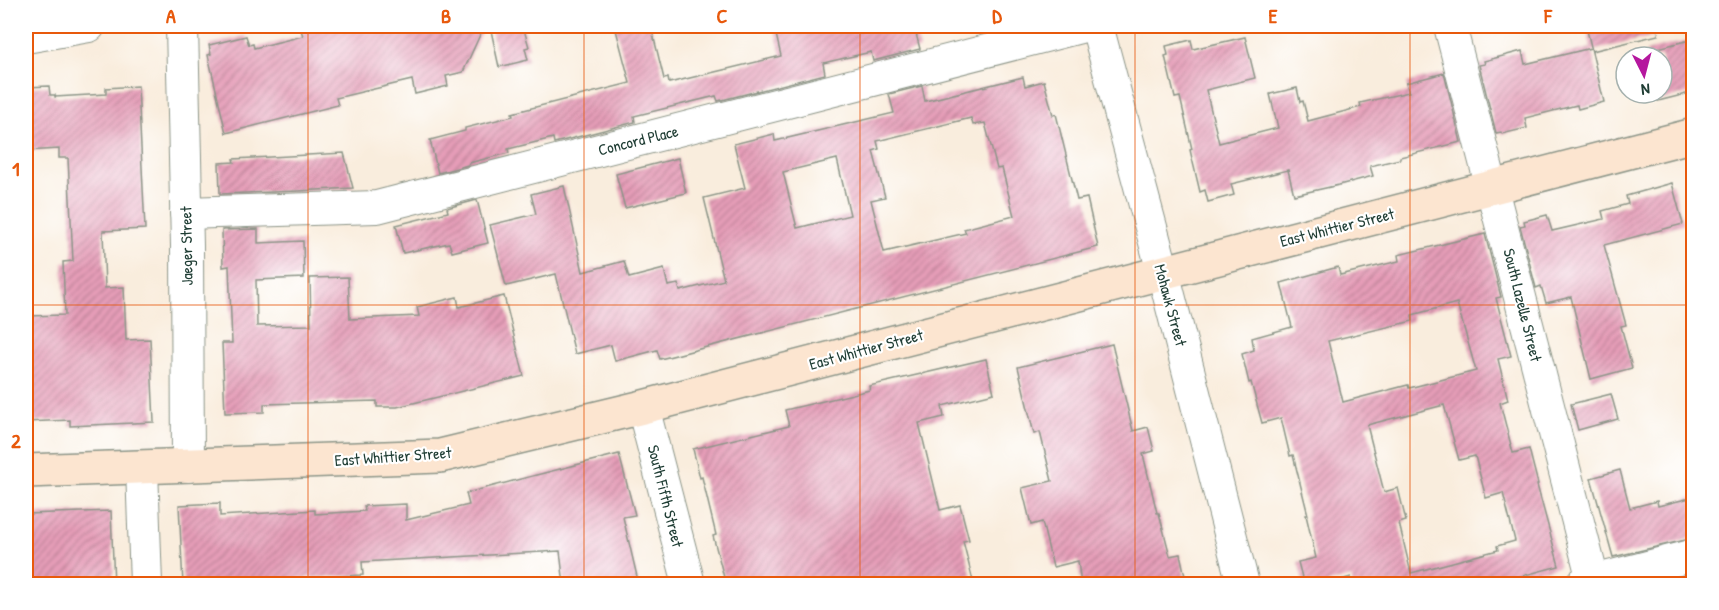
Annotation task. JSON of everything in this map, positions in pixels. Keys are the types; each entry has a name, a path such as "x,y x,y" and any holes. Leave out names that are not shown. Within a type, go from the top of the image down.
{"street":[{"path":"26,37 89,26"},
{"name":"Jaeger Street","path":"182,26 188,466"},
{"name":"Concord Place","path":"186,213 377,207 1084,26"},
{"name":"Mohawk Street","path":"1097,26 1243,585"},
{"name":"South Lazelle Street","path":"1450,26 1590,584"},
{"name":"East Whittier Street","path":"26,471 440,456 643,407 1694,135"},
{"name":"South Fifth Street","path":"643,407 688,585"},
{"path":"142,468 146,585"},
{"path":"1590,584 1694,555"}],"building":[{"path":"319,26 484,26 463,72 446,76 448,86 415,94 412,80 336,98 338,105 226,133 208,55 211,54 209,45 246,36 249,45 253,44 254,48 303,36 301,30"},
{"path":"490,26 523,26 529,47 525,48 528,60 499,67"},
{"path":"615,26 651,26 664,79 668,78 669,83 781,56 775,30 794,26 814,26 815,32 839,26 914,26 920,49 873,61 871,52 823,63 825,74 718,101 716,96 634,116 635,122 554,143 553,138 508,149 509,153 438,173 430,140 465,131 465,128 513,116 512,113 630,83"},
{"path":"1586,26 1657,26 1658,35 1592,51"},
{"path":"1245,37 1255,78 1206,90 1219,143 1278,128 1270,94 1297,88 1308,121 1361,107 1360,103 1409,92 1406,83 1444,73 1461,142 1370,166 1373,176 1339,185 1294,195 1288,170 1231,184 1234,195 1208,202 1205,190 1200,192 1180,97 1175,98 1165,56 1168,55 1166,46 1191,40 1193,49"},
{"path":"1694,39 1694,92 1674,97 1674,45 1670,45"},
{"path":"1591,48 1604,102 1578,109 1577,105 1525,118 1527,128 1502,134 1501,132 1496,133 1479,65 1485,64 1484,61 1522,51 1525,64"},
{"path":"1023,77 1025,86 1044,81 1053,115 1056,114 1077,200 1087,198 1098,247 660,359 657,350 615,361 611,345 575,354 556,274 506,286 490,225 536,214 531,194 564,186 583,272 624,261 629,278 664,269 668,286 678,284 680,291 724,280 704,198 745,188 734,144 774,134 775,141 894,113 889,94 922,86 925,101","holes":["971,118 973,125 985,123 997,169 1002,168 1014,216 964,229 966,233 884,252 871,200 885,197 873,151 879,149 877,141","837,159 850,215 797,228 783,172"]},
{"path":"49,86 50,95 55,95 55,97 106,94 106,88 138,86 145,229 103,231 105,288 124,287 126,340 150,339 154,422 70,426 70,420 26,422 26,316 65,315 63,262 73,261 68,158 59,158 59,149 26,151 26,87"},
{"path":"344,153 353,188 220,194 219,163 234,162 233,159"},
{"path":"678,158 686,193 625,208 616,174"},
{"path":"1672,183 1683,224 1604,245 1626,325 1621,326 1632,368 1591,379 1571,297 1546,303 1541,286 1536,288 1520,226 1525,225 1524,221 1547,215 1552,231 1604,219 1602,211 1628,204 1626,196"},
{"path":"477,200 488,243 452,252 449,243 403,253 396,225 448,212 447,208"},
{"path":"258,229 258,243 303,241 304,278 256,280 257,326 311,325 310,278 348,277 350,319 419,316 417,307 457,297 459,307 504,296 524,376 397,407 377,407 377,401 264,404 264,412 225,413 222,343 232,343 229,266 223,267 222,230"},
{"path":"1485,234 1501,297 1496,298 1511,356 1498,359 1508,400 1500,403 1513,453 1529,449 1559,566 1488,585 1353,585 1351,577 1323,585 1304,585 1298,562 1316,558 1293,455 1290,456 1281,418 1262,423 1242,354 1254,350 1252,338 1292,327 1281,283 1338,267 1340,275 1399,261 1398,255","holes":["1457,303 1476,371 1409,388 1408,385 1343,402 1328,341 1413,321 1412,315","1444,405 1459,460 1475,456 1486,498 1503,493 1515,541 1497,546 1498,550 1411,573 1399,523 1406,521 1398,488 1384,492 1367,425"]},
{"path":"1112,344 1133,431 1148,427 1154,451 1143,454 1157,513 1159,513 1170,556 1180,554 1187,585 1081,585 1078,561 1053,567 1042,522 1031,525 1022,488 1052,481 1040,432 1034,434 1018,367"},
{"path":"986,359 994,393 942,406 944,417 919,423 940,510 960,505 969,540 963,541 973,581 958,585 726,585 713,536 716,535 702,477 700,478 693,449 789,426 785,410 870,390 869,386"},
{"path":"1611,394 1618,419 1578,430 1571,404"},
{"path":"619,454 635,515 623,517 639,585 564,585 560,551 362,562 363,575 291,579 292,584 183,585 179,505 220,503 220,516 315,510 315,514 365,511 364,506 406,504 406,520 469,505 466,493"},
{"path":"1620,470 1630,508 1657,501 1658,506 1694,497 1694,538 1613,557 1591,478"},
{"path":"111,511 114,585 26,585 26,514"},
{"path":"1694,574 1694,585 1652,585"}]}
